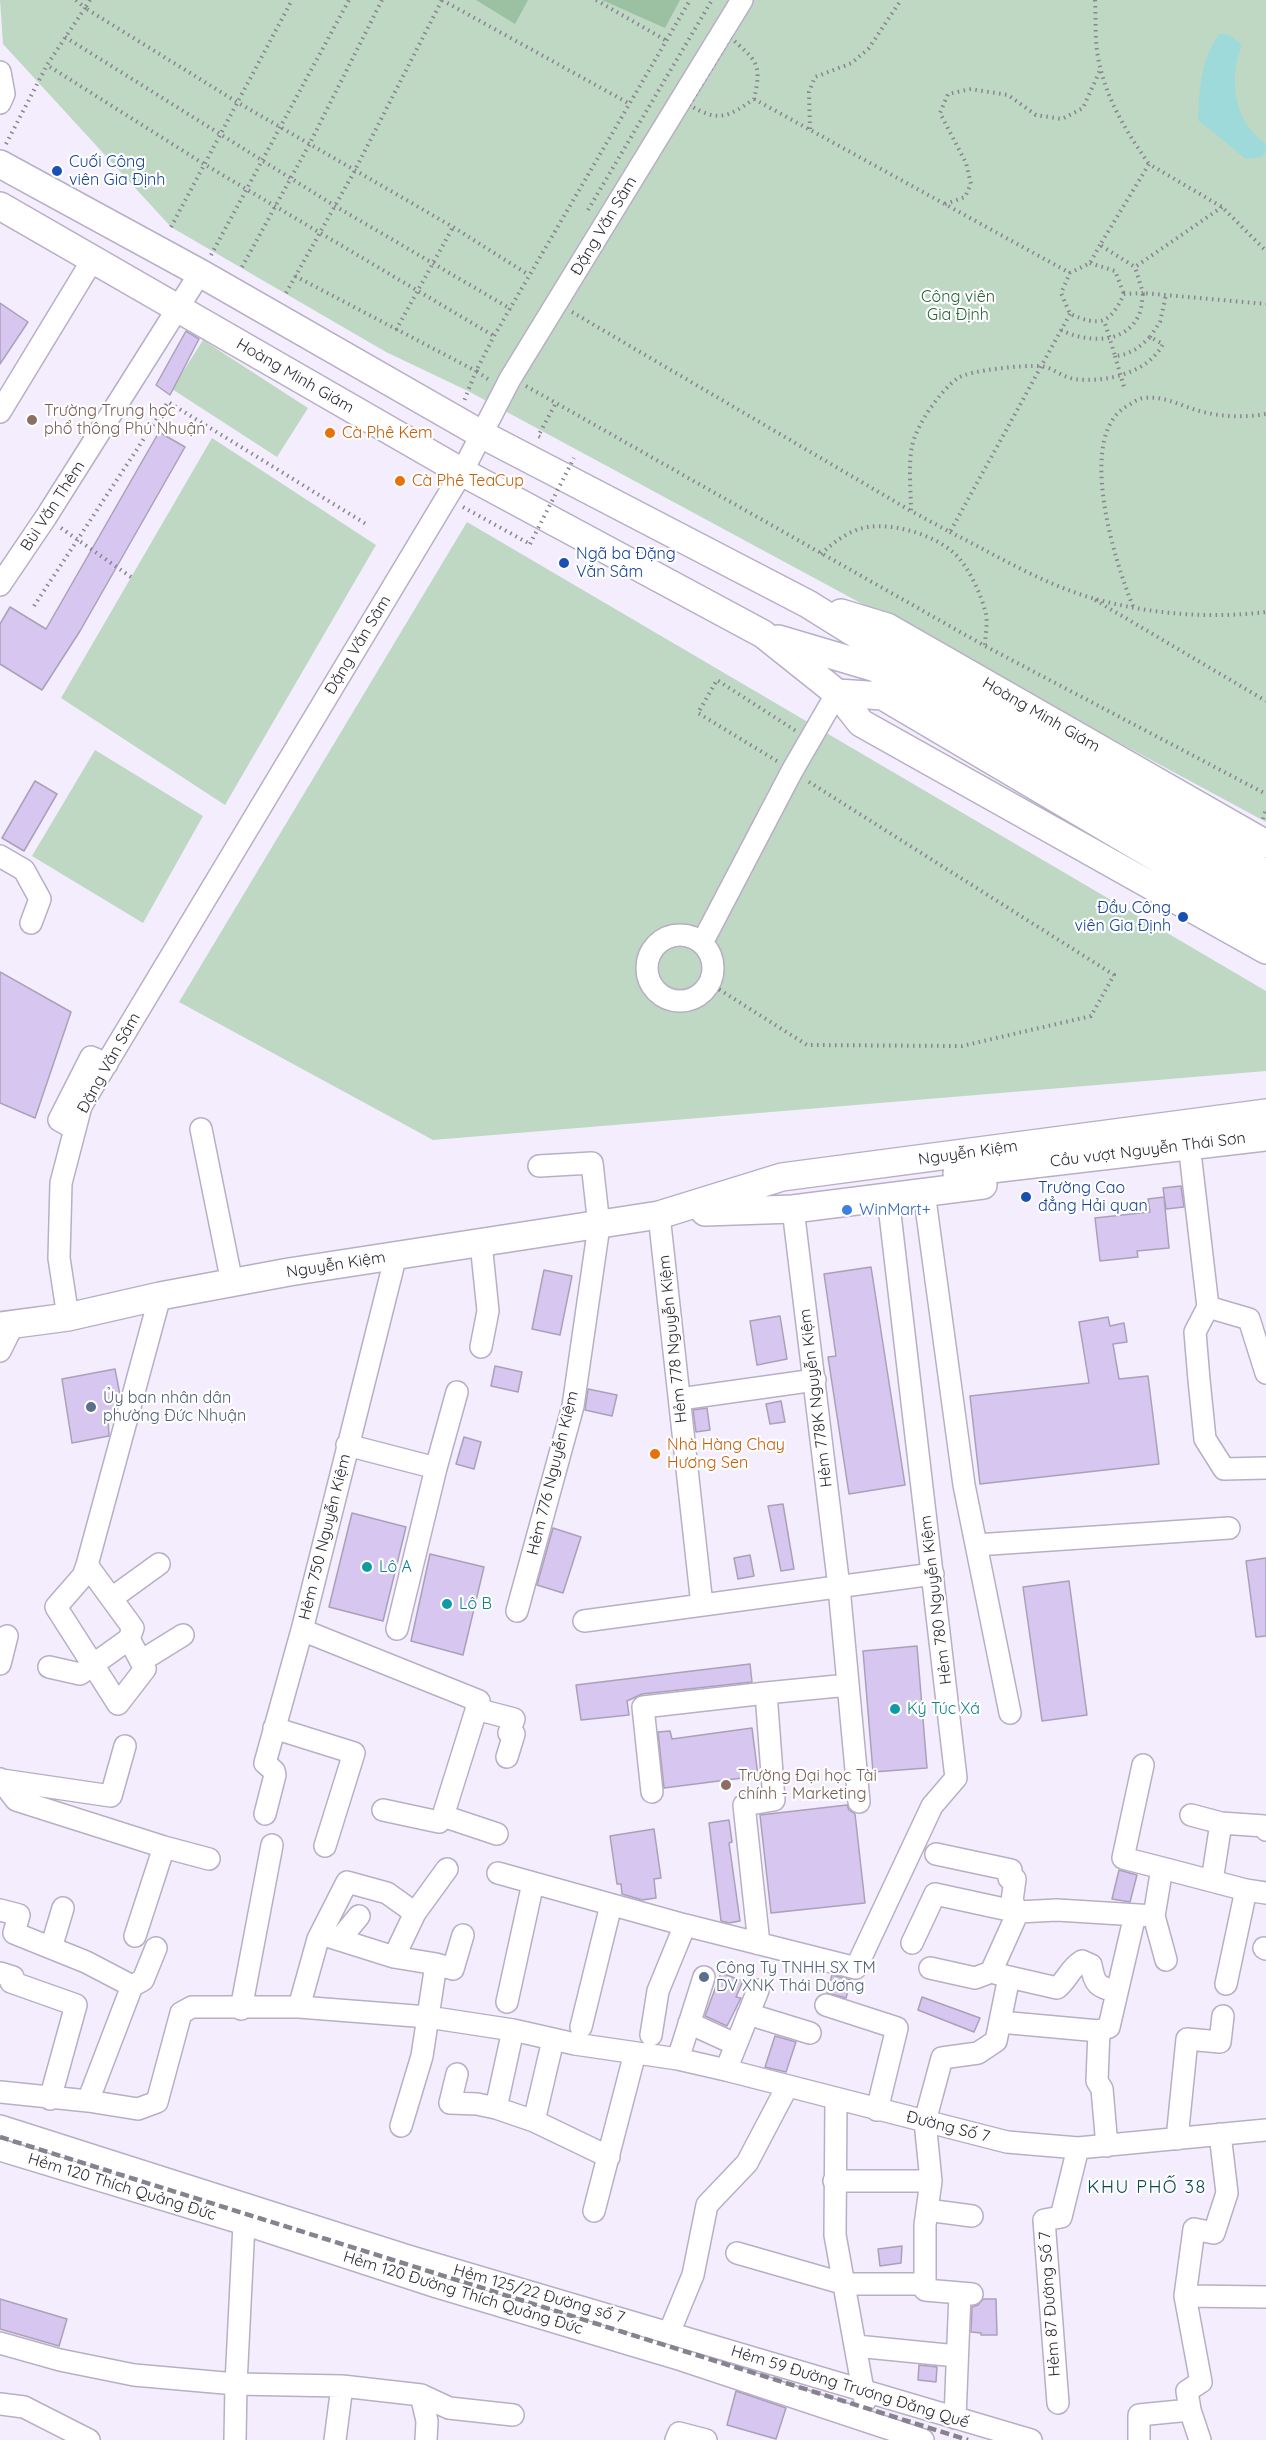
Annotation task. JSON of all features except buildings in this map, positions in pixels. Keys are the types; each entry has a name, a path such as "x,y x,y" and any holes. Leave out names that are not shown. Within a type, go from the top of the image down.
{"main road":[{"name":"Hoàng Minh Giám","path":"2,155 200,273 481,434 808,603 887,627 1266,843"},
{"name":"Hoàng Minh Giám","path":"0,206 462,472 763,634 837,693 861,723 1266,950"},
{"name":"Hoàng Minh Giám","path":"808,603 876,657"},
{"path":"763,634 876,657 1266,874"},
{"path":"876,657 1266,896"},
{"path":"837,693 883,696 1266,922"},
{"name":"Nguyễn Kiệm","path":"7,1324 68,1317 160,1296 396,1255 666,1214 782,1178 1266,1113"},
{"name":"Cầu vượt Nguyễn Thái Sơn","path":"666,1214 789,1201 1266,1137"},
{"name":"Nguyễn Kiệm","path":"789,1201 888,1197 1266,1152"}],"street":[{"name":"Đặng Văn Sâm","path":"68,1317 59,1258 61,1183 81,1106 462,472 510,380 742,0"},
{"path":"0,72 4,94 0,103"},
{"path":"0,412 93,260"},
{"name":"Bùi Văn Thêm","path":"0,585 8,556 46,517 200,273"},
{"path":"702,943 792,771 837,693"},
{"path":"0,856 24,870 40,899 31,923"},
{"path":"675,935 686,935 702,943 711,957 713,966 709,983 696,997 678,1001 658,992 648,974 647,963 657,944 675,935"},
{"path":"201,1129 231,1283"},
{"path":"1191,1161 1208,1307 1195,1332 1205,1438 1224,1469 1266,1468"},
{"name":"Hẻm 776 Nguyễn Kiệm","path":"517,1611 573,1406 598,1226 592,1162 539,1166"},
{"path":"924,1192 964,1485 1010,1713"},
{"name":"Hẻm 780 Nguyễn Kiệm","path":"498,1873 686,1925 856,1968 932,1806 956,1778 888,1197"},
{"name":"Hẻm 778K Nguyễn Kiệm","path":"789,1201 815,1380 839,1587 859,1802"},
{"name":"Hẻm 778 Nguyễn Kiệm","path":"666,1214 680,1399 702,1605"},
{"path":"481,1243 488,1311 481,1347"},
{"name":"Hẻm 750 Nguyễn Kiệm","path":"265,1814 275,1775 265,1763 302,1630 396,1255"},
{"path":"129,1639 145,1669 118,1704 56,1607 83,1576 87,1565 160,1296"},
{"path":"1208,1307 1249,1319 1266,1371"},
{"path":"0,1352 7,1324"},
{"path":"680,1399 815,1380"},
{"path":"397,1629 457,1392"},
{"path":"347,1445 436,1468"},
{"path":"976,1545 1229,1528"},
{"path":"112,1598 159,1564"},
{"path":"49,1667 80,1674 129,1639 133,1628 87,1565"},
{"path":"584,1621 933,1574"},
{"path":"302,1630 479,1701 440,1822 383,1810"},
{"path":"141,1661 183,1635"},
{"path":"0,1664 6,1636"},
{"path":"652,1792 643,1707 848,1684"},
{"path":"759,1944 744,1805 774,1800 766,1693"},
{"path":"476,1709 514,1719 508,1733 514,1734 507,1757"},
{"path":"274,1728 354,1753 325,1846"},
{"path":"1,1780 111,1796 125,1746"},
{"path":"1143,1765 1123,1858 1212,1881 1260,1889 1226,1984"},
{"path":"1,1780 16,1800 164,1847 209,1858"},
{"path":"1191,1815 1221,1823 1264,1826 1266,1830"},
{"path":"443,1816 497,1834"},
{"path":"1212,1881 1221,1823"},
{"path":"241,2009 272,1845"},
{"path":"135,1936 164,1847"},
{"path":"936,1854 1011,1870 1010,1878 1015,1879 1012,1901 1018,1912 1000,1975 1000,2022 996,2041 978,2053 942,2058 925,2121 931,2181 925,2225 925,2290 966,2293 957,2356 955,2418"},
{"path":"1000,2022 1099,2031 1109,2027 1117,1990 1162,1868"},
{"path":"394,1957 416,1913 447,1869"},
{"path":"299,2007 330,1937 347,1882 387,1893 416,1913"},
{"path":"507,2002 533,1883"},
{"path":"912,1943 935,1894 1018,1912 1057,1910 1145,1915"},
{"path":"581,2027 611,1905"},
{"path":"51,1948 63,1908"},
{"path":"0,1910 19,1915 14,1933 86,1962 132,1986"},
{"path":"1145,1915 1166,1960"},
{"path":"330,1937 359,1916"},
{"path":"651,2035 658,1991 686,1925"},
{"path":"330,1937 394,1957 453,1969 463,1935"},
{"path":"0,2092 50,2099 88,2101 132,1986 143,1980 156,1948"},
{"path":"930,1968 975,1978 1000,1975 1057,1988 1066,1980 1071,1967 1082,1961 1091,1965 1094,1980 1102,1988 1117,1990"},
{"path":"401,2126 422,2056 436,1964"},
{"path":"0,1973 13,1977 11,1982 76,2005 50,2099"},
{"path":"678,2059 704,1977"},
{"path":"726,2070 758,1990"},
{"path":"825,2005 897,2028 877,2109"},
{"name":"Đường Số 7","path":"88,2101 138,2109 157,2102 181,2013 192,2007 241,2009 299,2007 428,2017 513,2030 553,2040 678,2059 1006,2142 1078,2148 1266,2130"},
{"path":"748,2013 810,2033"},
{"path":"1177,2139 1187,2039 1220,2042 1222,2016"},
{"path":"689,2023 735,2044"},
{"path":"496,2108 513,2030"},
{"path":"1099,2031 1097,2081 1102,2089 1107,2146"},
{"path":"534,2121 553,2040"},
{"path":"594,2211 635,2053"},
{"path":"457,2074 450,2103 477,2104 496,2108 534,2121 585,2148 609,2157"},
{"path":"669,2332 699,2277 707,2205 747,2163 788,2087"},
{"path":"836,2099 835,2235 872,2432"},
{"name":"Hẻm 120 Đường Thích Quảng Đức","path":"0,2127 408,2256"},
{"path":"1200,2440 1190,2410 1187,2391 1201,2382 1185,2296 1194,2229 1214,2233 1227,2193 1220,2134"},
{"name":"Hẻm 87 Đường Số 7","path":"1058,2403 1044,2220 1061,2217 1078,2148"},
{"name":"Hẻm 120 Thích Quảng Đức","path":"1,2152 244,2224"},
{"path":"834,2181 931,2181"},
{"path":"927,2210 972,2216"},
{"path":"235,2440 244,2224"},
{"name":"Hẻm 120 Đường Thích Quảng Đức","path":"244,2224 437,2287 682,2360 872,2432 923,2440"},
{"path":"737,2253 844,2284 925,2284"},
{"name":"Hẻm 125/22 Đường số 7","path":"408,2256 669,2332"},
{"path":"1185,2296 1266,2296"},
{"name":"Hẻm 59 Đường Trương Đăng Quế","path":"669,2332 1031,2440"},
{"path":"0,2343 60,2360 134,2375 236,2384 342,2386 421,2395 449,2408 513,2415"},
{"path":"856,2346 957,2356"},
{"path":"335,2440 342,2386"},
{"path":"421,2395 427,2421 426,2440"},
{"path":"0,2404 24,2407 89,2440"},
{"path":"1139,2440 1139,2415 1190,2410"},
{"path":"677,2436 706,2440"}],"path":[{"path":"76,0 85,8 237,102 354,172 453,227 529,275"},
{"path":"2,155 48,65 90,0"},
{"path":"171,227 292,0"},
{"path":"200,273 264,160 349,0"},
{"path":"242,267 309,145 382,0"},
{"path":"286,293 354,172 442,0 630,104"},
{"path":"596,0 667,40"},
{"path":"468,390 494,336 690,0"},
{"path":"584,216 712,0"},
{"path":"810,130 810,92 815,77 852,63 868,48 901,0"},
{"path":"1095,0 1097,51 1101,68 1108,94 1127,133 1149,164 1222,207 1266,251"},
{"path":"65,37 291,176 335,206 511,309"},
{"path":"683,115 689,105 730,37 755,60 758,81 754,99 727,116 708,116 689,105"},
{"path":"48,65 204,164 494,336"},
{"path":"944,204 965,197 971,184 966,163 940,113 948,94 971,89 1008,95 1036,115 1062,119 1083,108 1101,68"},
{"path":"754,99 1070,273"},
{"path":"1090,263 1115,271 1124,294 1115,312 1104,320 1086,321 1070,314 1061,293 1070,273 1090,263 1149,164"},
{"path":"1136,267 1222,207"},
{"path":"396,330 453,227"},
{"path":"1061,330 1083,339 1096,340 1110,337 1121,334 1133,325 1141,311 1143,293 1136,267 1100,245"},
{"path":"296,276 476,371"},
{"path":"1124,294 1143,293 1266,304"},
{"path":"1115,356 1125,355 1150,337 1160,322 1166,295"},
{"path":"564,308 911,511 1045,580 1092,598 1266,701"},
{"path":"950,532 1070,314"},
{"path":"1104,320 1124,387"},
{"path":"911,511 912,446 931,406 959,378 995,369 1041,366 1072,379 1095,380 1121,375 1143,366 1158,354 1163,344 1150,337"},
{"path":"489,380 495,369"},
{"path":"523,385 985,646 1266,794"},
{"path":"1133,606 1114,553 1101,470 1106,430 1119,410 1143,398 1165,398 1195,410 1228,416 1266,414"},
{"path":"34,606 168,402 366,524"},
{"path":"538,436 556,403"},
{"path":"446,498 530,544 574,458"},
{"path":"46,517 131,576"},
{"path":"821,554 839,537 868,527 899,529 930,536 955,554 972,579 986,616 985,646"},
{"path":"1092,598 1133,606 1230,616 1266,612"},
{"path":"709,983 807,1045 962,1046 1091,1016 1114,975 698,713 717,680 799,733"}],"green space":[{"name":"Công viên Gia Định","path":"0,0 1266,0 1266,822 468,391 386,352 171,227 3,44"},
{"path":"203,340 308,408 277,457 172,389"},
{"path":"212,438 376,545 225,805 61,698"},
{"path":"467,522 1266,991 1266,1071 433,1140 179,1002"},
{"path":"95,750 203,816 143,923 32,856"}],"shaded area":[{"path":"476,0 528,0 515,24"},
{"path":"602,0 680,0 665,28"},
{"path":"1220,33 1231,36 1242,45 1235,72 1237,99 1247,124 1266,144 1266,151 1262,157 1246,159 1198,120 1200,86 1205,63"}],"railway":[{"path":"0,2137 968,2440"}],"place":[{"name":"Cuối Công viên Gia Định","path":"57,171"},
{"name":"Trường Trung học phổ thông Phú Nhuận","path":"32,420"},
{"name":"Cà Phê Kem","path":"330,433"},
{"name":"Cà Phê TeaCup","path":"400,481"},
{"name":"Ngã ba Đặng Văn Sâm","path":"564,563"},
{"name":"Đầu Công viên Gia Định","path":"1183,917"},
{"name":"Trường Cao đẳng Hải quan","path":"1026,1197"},
{"name":"WinMart+","path":"847,1210"},
{"name":"Ủy ban nhân dân phường Đức Nhuận","path":"91,1407"},
{"name":"Nhà Hàng Chay Hương Sen","path":"655,1454"},
{"name":"Lô A","path":"367,1567"},
{"name":"Lô B","path":"447,1604"},
{"name":"Ký Túc Xá","path":"895,1709"},
{"name":"Trường Đại học Tài chính - Marketing","path":"726,1785"},
{"name":"Công Ty TNHH SX TM DV XNK Thái Dương","path":"704,1977"}],"district":[{"name":"KHU PHỐ 38","path":"1147,2188"}]}
